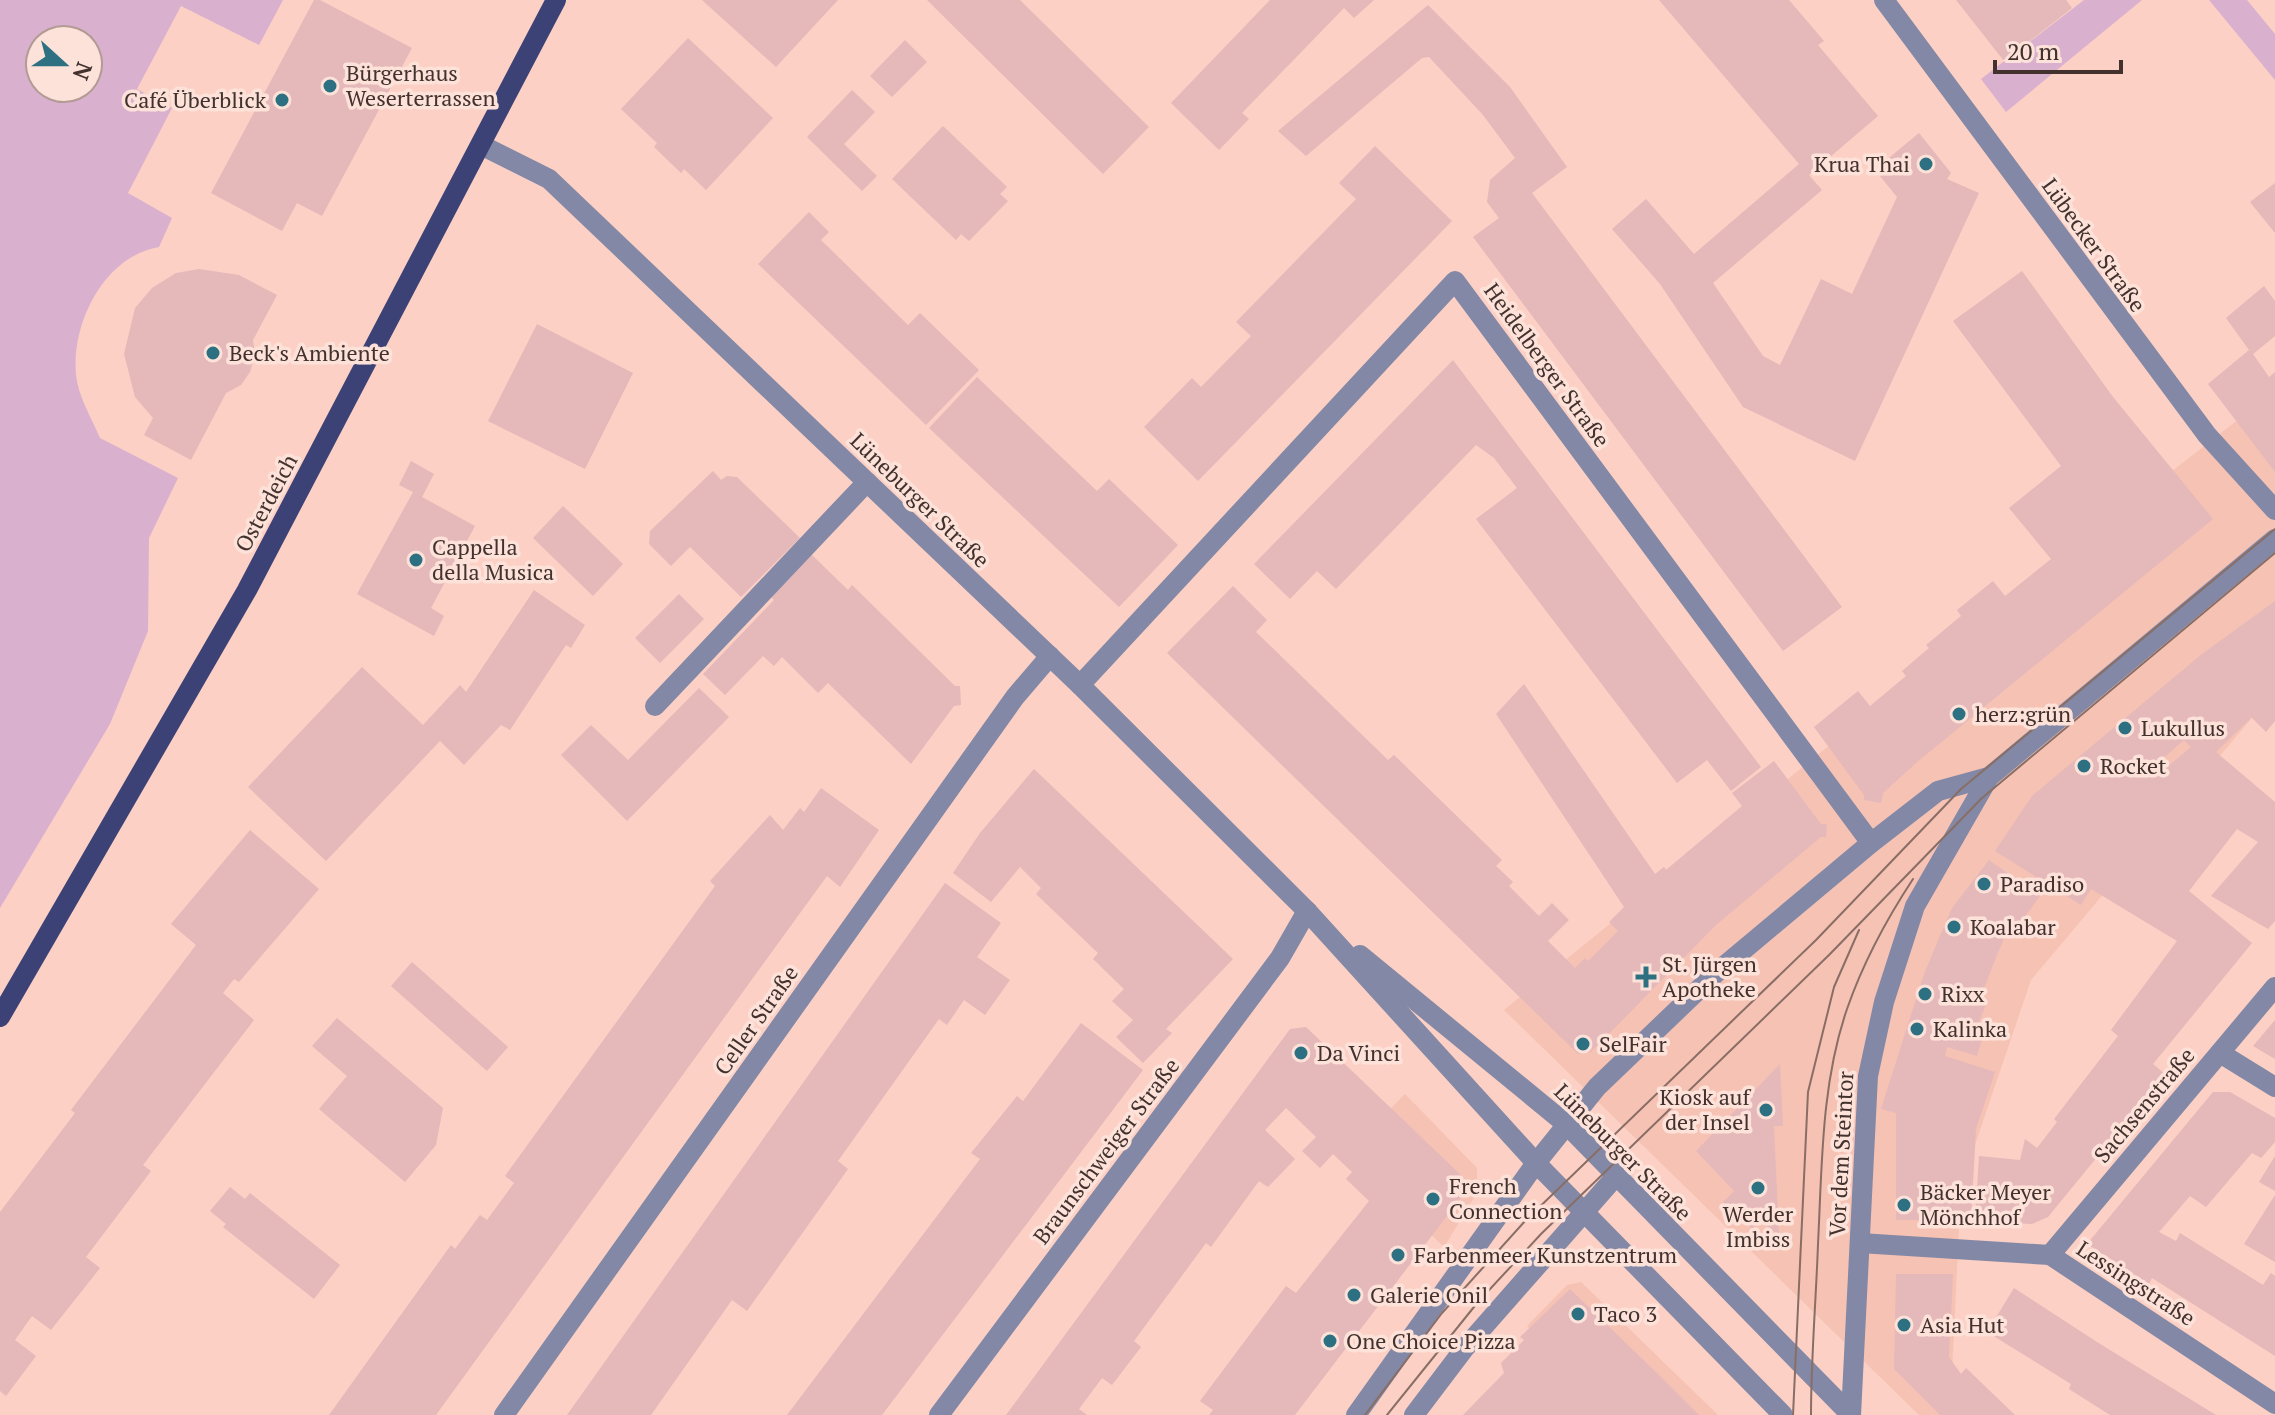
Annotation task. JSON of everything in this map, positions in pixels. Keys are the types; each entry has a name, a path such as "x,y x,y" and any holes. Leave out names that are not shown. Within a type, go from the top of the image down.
{"main road":[{"name":"Osterdeich","path":"0,1017 247,590 483,146 556,0"}],"street":[{"name":"Lübecker Straße","path":"1884,0 2188,411 2275,510"},
{"name":"Lüneburger Straße","path":"483,146 549,179 1080,685 1307,911 1536,1163 1776,1411"},
{"name":"Heidelberger Straße","path":"1080,685 1455,281 1871,843"},
{"path":"655,706 867,482"},
{"name":"Vor dem Steintor","path":"1851,1415 1868,1076 1884,1002 1915,906 1989,777 2275,539"},
{"name":"Celler Straße","path":"504,1415 1015,697 1050,656"},
{"name":"Vor dem Steintor","path":"1356,1415 1536,1163 1590,1093 1717,972 1871,843 1938,791 1989,777"},
{"name":"Lüneburger Straße","path":"1307,911 1566,1124 1851,1415"},
{"name":"Braunschweiger Straße","path":"939,1415 1280,958 1307,911"},
{"name":"Sachsenstraße","path":"2050,1255 2275,987"},
{"path":"2220,1053 2275,1087"},
{"path":"1414,1415 1464,1349 1616,1176"},
{"name":"Lessingstraße","path":"1860,1243 2050,1255 2275,1404"}],"shaded area":[{"path":"0,0 283,0 259,45 181,6 137,89 172,108 128,193 172,218 159,247 123,263 95,294 79,334 76,375 82,399 100,438 178,478 149,538 148,631 110,724 0,908"},
{"path":"2084,0 2142,0 2006,112 1981,79"},
{"path":"2209,0 2247,0 2275,34 2275,80"},
{"path":"2275,391 2275,701 2251,719 2031,980 1961,1186 1950,1415 1919,1415 1504,1010 2050,566"},
{"path":"1405,1094 1477,1168 1477,1193 1444,1247 1346,1153"},
{"path":"1581,1282 1718,1415 1611,1415 1585,1381 1527,1326 1567,1285"}],"building":[{"name":"Bürgerhaus Weserterrassen","path":"314,0 320,0 412,48 322,216 297,203 282,231 211,193"},
{"path":"702,0 838,0 776,67"},
{"path":"927,0 1020,0 1149,127 1103,174"},
{"path":"1270,0 1374,0 1354,18 1344,8 1242,113 1249,119 1219,150 1171,103"},
{"path":"1659,0 1789,0 1824,41 1818,45 1878,116 1809,175 1822,190 1713,283 1763,356 1780,365 1821,279 1852,294 1897,197 1880,176 1890,169 1884,162 1919,133 1951,173 1947,179 1979,193 1855,461 1743,407 1660,284 1612,229 1646,199 1694,254 1799,164"},
{"path":"1956,0 2066,0 2072,8 2004,61"},
{"path":"1428,5 1510,87 1567,167 1532,193 1842,607 1783,651 1473,237 1499,218 1487,202 1490,180 1515,158 1483,115 1429,57 1422,58 1306,156 1278,131"},
{"path":"688,38 773,118 706,190 684,169 681,173 654,147 657,143 621,109"},
{"path":"905,40 927,62 892,97 870,76"},
{"path":"852,90 875,112 844,144 877,176 862,191 807,137"},
{"path":"943,126 1007,187 1000,194 1008,201 969,241 961,234 956,240 892,179"},
{"path":"1375,146 1452,221 1198,481 1144,427 1192,378 1201,387 1251,336 1236,322 1356,199 1339,183"},
{"path":"2275,183 2275,233 2250,202"},
{"path":"809,212 829,232 821,240 908,325 920,313 979,370 926,425 758,264"},
{"path":"199,269 239,275 277,295 253,340 255,355 250,372 241,385 226,393 191,460 144,435 153,418 135,397 124,354 135,308 152,288 176,273"},
{"path":"2022,271 2113,397 2213,519 1916,763 1883,793 1881,803 1864,800 1864,795 1814,727 1858,691 1870,706 1906,676 1902,671 1929,648 1926,645 1961,616 1957,610 1993,581 2005,596 2051,559 2009,508 2061,466 1953,321"},
{"path":"2264,286 2275,301 2275,336 2253,354 2269,377 2275,372 2275,472 2208,384 2249,350 2226,318"},
{"path":"537,324 633,373 585,469 488,421"},
{"path":"1453,360 1761,767 1731,791 1707,760 1677,783 1476,519 1517,488 1494,458 1476,445 1336,589 1317,571 1290,599 1254,564"},
{"path":"977,377 1097,491 1109,479 1178,545 1119,607 929,428"},
{"name":"Cappella della Musica","path":"411,461 434,474 422,497 475,526 431,608 444,616 434,636 357,594 413,492 399,485"},
{"path":"713,471 721,480 727,476 737,477 800,538 741,597 690,547 671,566 649,544 650,531"},
{"path":"563,506 623,564 593,596 533,538"},
{"path":"811,554 848,590 852,585 955,686 960,686 961,705 954,706 911,764 828,683 818,693 782,657 774,666 763,656 725,695 703,674 774,600 770,596"},
{"path":"1233,586 1267,620 1256,632 1388,760 1394,755 1502,860 1496,866 1513,882 1509,886 1539,916 1552,903 1569,920 1548,941 1575,968 1585,958 1588,961 1618,931 1609,922 1624,907 1496,714 1524,684 1655,874 1664,867 1666,870 1742,806 1732,793 1774,761 1821,824 1827,824 1826,837 1821,837 1716,925 1591,1052 1578,1054 1167,653"},
{"path":"534,590 585,625 571,648 566,645 510,730 501,725 464,765 440,741 326,861 248,787 362,667 423,725 460,685 466,692"},
{"path":"679,594 704,619 660,663 635,638"},
{"path":"2275,601 2275,721 2266,732 2245,711 2251,718 2216,752 2275,802 2275,921 2268,929 2211,896 2258,842 2237,829 2189,891 2252,943 2153,1064 2165,1074 2048,1217 2032,1224 1975,1221 1979,1156 2020,1160 2025,1139 2037,1148 2057,1122 2054,1119 2118,1036 2111,1030 2177,941 2091,889 2081,905 1995,851 2032,796 2202,654","holes":["2184,740 2191,747 2165,769 2159,762"]},
{"path":"699,688 729,717 627,821 561,755 591,725 628,760"},
{"path":"1034,769 1233,959 1166,1029 1172,1033 1143,1063 1116,1037 1133,1020 1112,1001 1124,989 1093,959 1098,953 1036,894 1041,888 1020,867 991,902 953,873 980,833"},
{"path":"821,788 879,830 840,887 827,876 436,1415 329,1415 451,1245 455,1249 480,1215 487,1220 514,1183 505,1176 715,886 710,881 770,815 783,830 800,808 804,812"},
{"path":"250,830 319,889 239,982 234,979 223,993 254,1020 143,1165 151,1171 86,1257 100,1268 51,1330 32,1316 15,1340 36,1356 6,1396 0,1391 0,1212 75,1113 71,1110 196,945 171,924"},
{"path":"1989,860 2040,896 2009,938 2005,936 1995,960 1981,996 1988,999 1976,1030 1984,1033 1977,1056 1947,1047 1945,1056 1995,1072 1976,1129 1971,1220 1896,1220 1896,1113 1881,1109 1924,974 1952,908"},
{"path":"945,883 1001,923 977,957 1010,980 985,1015 964,1000 947,1025 939,1019 838,1161 848,1169 747,1311 732,1300 651,1415 567,1415"},
{"path":"412,962 508,1047 487,1071 391,986"},
{"path":"337,1018 443,1108 436,1145 405,1182 319,1109 347,1076 312,1046"},
{"path":"2275,1020 2275,1059 2253,1046"},
{"path":"1081,1023 1143,1070 882,1415 787,1415 980,1159 971,1153 1017,1096 1023,1101"},
{"path":"1306,1027 1462,1176 1463,1195 1295,1415 1209,1415 1213,1410 1200,1401 1286,1286 1296,1293 1369,1201 1346,1179 1352,1172 1333,1154 1320,1168 1302,1151 1316,1137 1286,1108 1265,1130 1295,1159 1268,1187 1259,1181 1211,1247 1206,1243 1134,1341 1141,1347 1112,1385 1102,1378 1079,1409 1087,1415 1006,1415 1290,1029"},
{"path":"1780,1064 1783,1126 1774,1126 1779,1236 1761,1221 1752,1228 1723,1202 1734,1191 1696,1151"},
{"path":"2213,1092 2230,1092 2275,1118 2275,1142 2261,1158 2252,1153 2206,1207 2190,1196 2159,1232 2176,1241 2180,1233 2263,1285 2271,1273 2275,1276 2275,1356 2152,1278 2149,1284 2087,1244"},
{"path":"2275,1156 2275,1191 2259,1182"},
{"path":"230,1187 245,1199 250,1193 340,1265 314,1299 223,1227 226,1224 210,1211"},
{"path":"2275,1195 2275,1262 2244,1244"},
{"path":"1896,1274 1953,1274 1949,1357 1961,1374 1966,1368 2015,1415 1940,1415 1894,1369"},
{"path":"2014,1288 2216,1415 2110,1415 2069,1389 2071,1384 1987,1332"},
{"path":"1570,1289 1699,1415 1463,1415 1504,1373 1501,1363 1524,1340 1520,1337"}],"tram line":[{"path":"1365,1415 1442,1313 1526,1220 1816,940 1961,789 2275,529"},
{"path":"1387,1415 1478,1302 1541,1234 1829,955 1982,798 2275,553"},
{"path":"1811,1415 1822,1156 1832,1067 1838,1037 1860,975 1884,926 1913,879"},
{"path":"1793,1415 1808,1092 1834,987 1859,930"}],"place":[{"name":"Bürgerhaus Weserterrassen","path":"330,86"},
{"name":"Café Überblick","path":"282,100"},
{"name":"Krua Thai","path":"1926,164"},
{"name":"Beck's Ambiente","path":"213,353"},
{"name":"Cappella della Musica","path":"416,560"},
{"name":"herz:grün","path":"1959,714"},
{"name":"Lukullus","path":"2125,728"},
{"name":"Rocket","path":"2084,766"},
{"name":"Paradiso","path":"1984,884"},
{"name":"Koalabar","path":"1954,927"},
{"name":"St. Jürgen Apotheke","path":"1646,977"},
{"name":"Rixx","path":"1925,994"},
{"name":"Kalinka","path":"1917,1029"},
{"name":"SelFair","path":"1583,1044"},
{"name":"Da Vinci","path":"1301,1053"},
{"name":"Kiosk auf der Insel","path":"1766,1110"},
{"name":"Werder Imbiss","path":"1758,1188"},
{"name":"French Connection","path":"1433,1199"},
{"name":"Bäcker Meyer Mönchhof","path":"1904,1205"},
{"name":"Farbenmeer Kunstzentrum","path":"1398,1255"},
{"name":"Galerie Onil","path":"1354,1295"},
{"name":"Taco 3","path":"1578,1314"},
{"name":"Asia Hut","path":"1904,1325"},
{"name":"One Choice Pizza","path":"1330,1341"}]}
